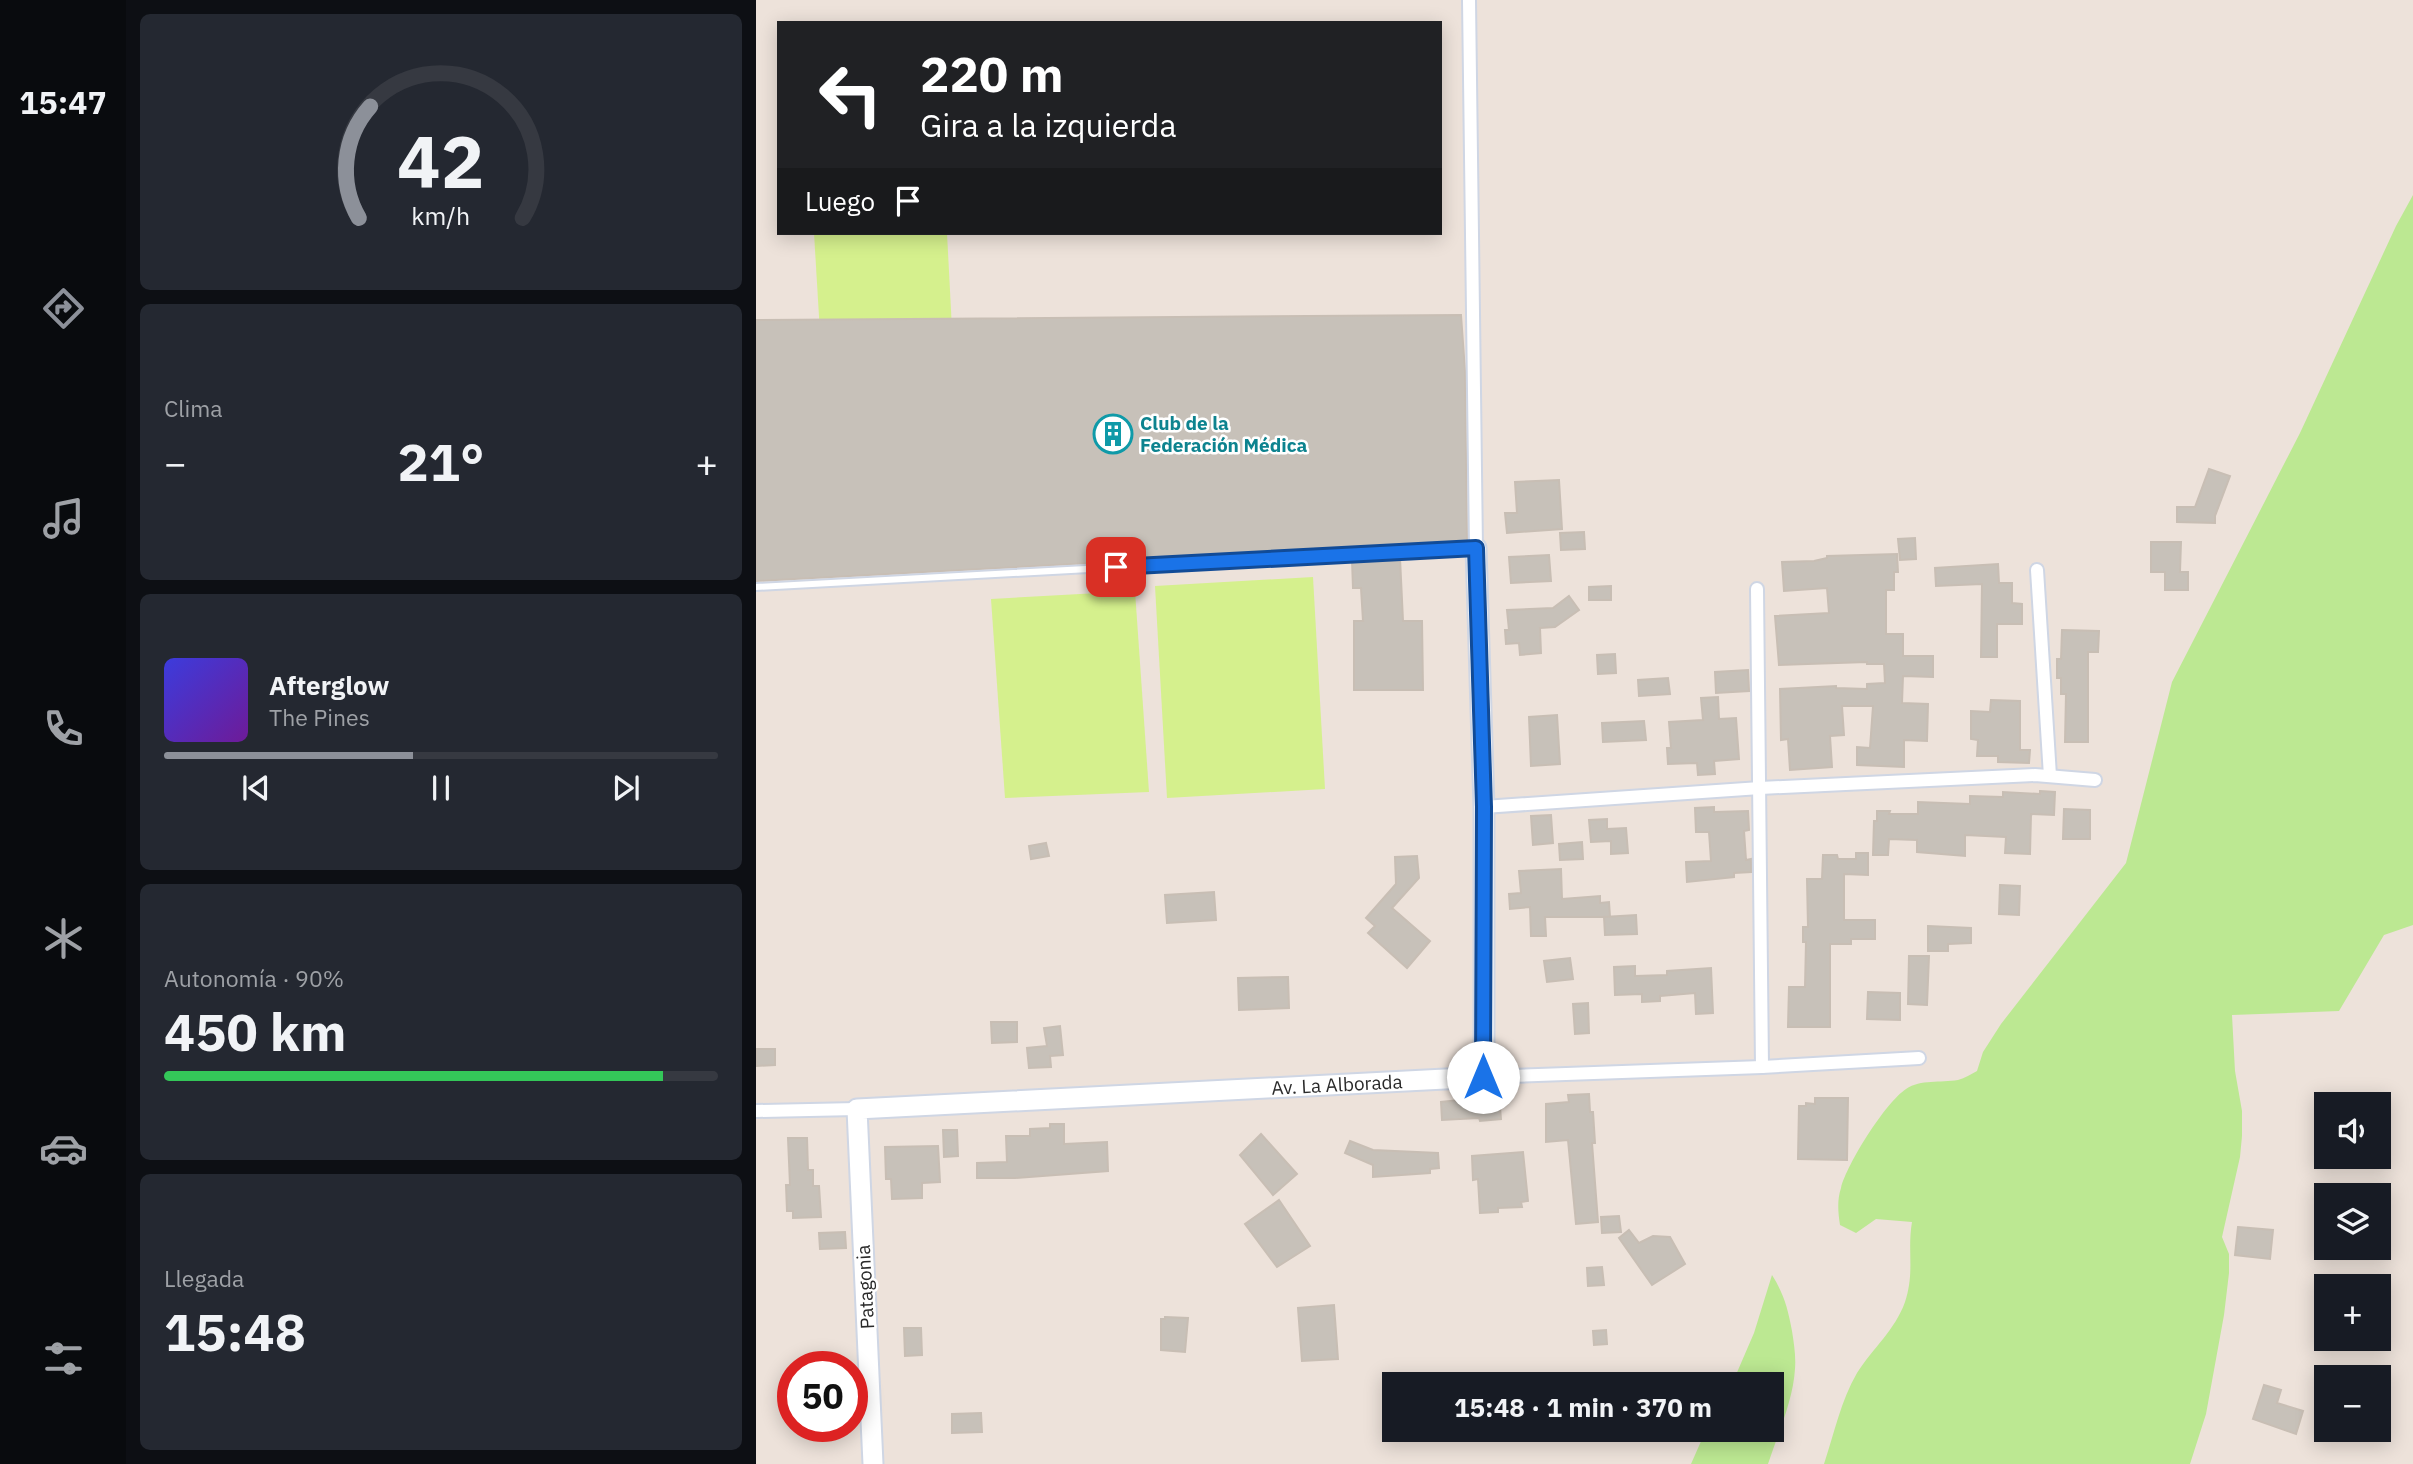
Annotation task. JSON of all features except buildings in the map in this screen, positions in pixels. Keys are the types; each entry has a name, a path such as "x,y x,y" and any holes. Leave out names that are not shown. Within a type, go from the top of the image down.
{"main road":[{"path":"1476,548 1484,807 1483,1077"},
{"name":"Av. La Alborada","path":"857,1109 1483,1077"},
{"name":"Patagonia","path":"857,1109 873,1464"}],"street":[{"path":"1469,0 1476,548"},
{"path":"2038,570 2050,776"},
{"path":"1758,589 1762,1067"},
{"path":"1484,807 1760,788 2050,776 2095,780"},
{"name":"Av. La Alborada","path":"1483,1077 1762,1067 1919,1058"},
{"name":"Av. La Alborada","path":"756,1111 857,1109"}],"lane":[{"path":"756,587 1476,548"}],"green space":[{"path":"2413,195 2413,925 2384,935 2339,1011 2232,1015 2242,1136 2240,1157 2222,1237 2229,1254 2224,1315 2206,1414 2190,1464 1824,1464 1851,1383 1896,1321 1905,1302 1910,1281 1912,1222 1876,1219 1856,1233 1840,1225 1838,1202 1845,1177 1878,1120 1897,1096 1912,1086 1958,1080 1977,1071 1983,1052 2001,1024 2126,863 2172,682 2300,433"},
{"path":"814,235 947,235 952,329 820,333"},
{"path":"1313,577 1325,789 1167,798 1155,586"},
{"path":"1135,591 1149,792 1005,798 991,599"},
{"path":"1772,1275 1787,1309 1795,1364 1794,1381 1784,1417 1784,1372 1737,1372 1754,1333"},
{"path":"1701,1442 1775,1442 1768,1464 1691,1464"}],"place":[{"name":"Club de la Federación Médica","path":"1113,434"}],"route":[{"path":"1116,567 1476,548 1484,807 1483,1077"}]}
